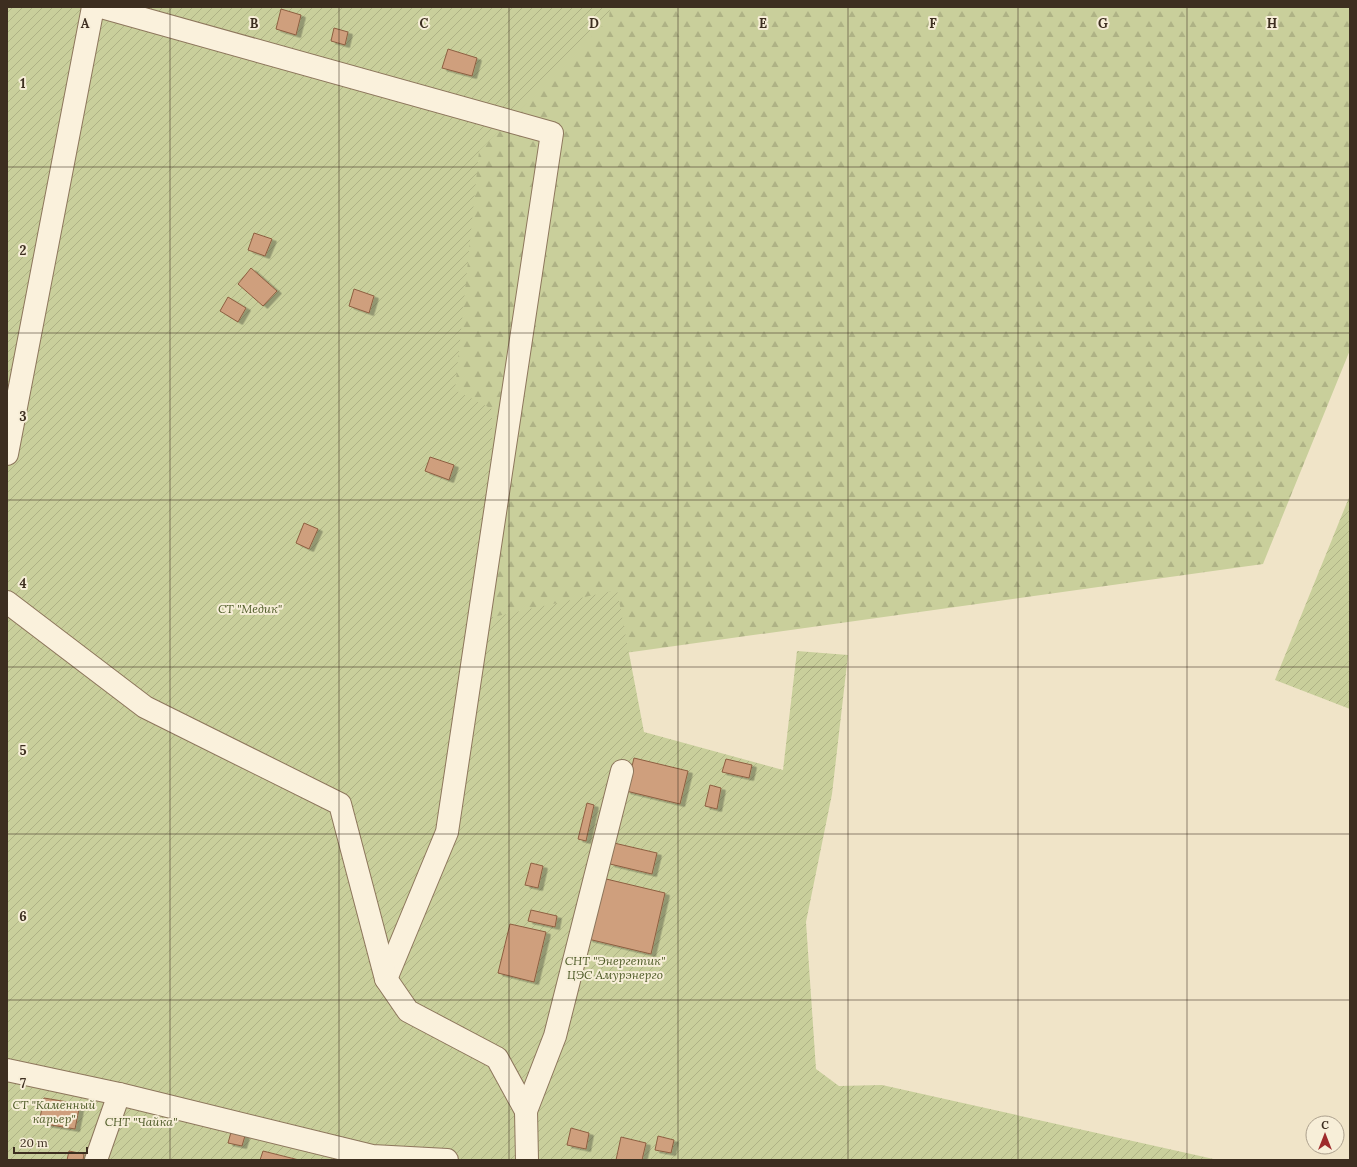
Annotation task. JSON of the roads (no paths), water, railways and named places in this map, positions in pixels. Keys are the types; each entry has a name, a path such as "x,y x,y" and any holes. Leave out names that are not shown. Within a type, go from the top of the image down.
{"street":[{"path":"7,454 93,7"},
{"path":"101,7 552,133 447,832 386,979"},
{"path":"7,602 145,706 340,804 386,979 408,1011 497,1058 526,1111"},
{"path":"527,1160 526,1111 555,1036 622,771"},
{"path":"7,1070 119,1094 337,1154 446,1160"},
{"path":"96,1160 119,1094"}],"park label":[{"name":"СТ \"Медик\"","path":"250,608"},
{"name":"СНТ \"Энергетик\" ЦЭС Амурэнерго","path":"615,967"},
{"name":"СТ \"Каменный карьер\"","path":"54,1111"},
{"name":"СНТ \"Чайка\"","path":"141,1121"}]}
